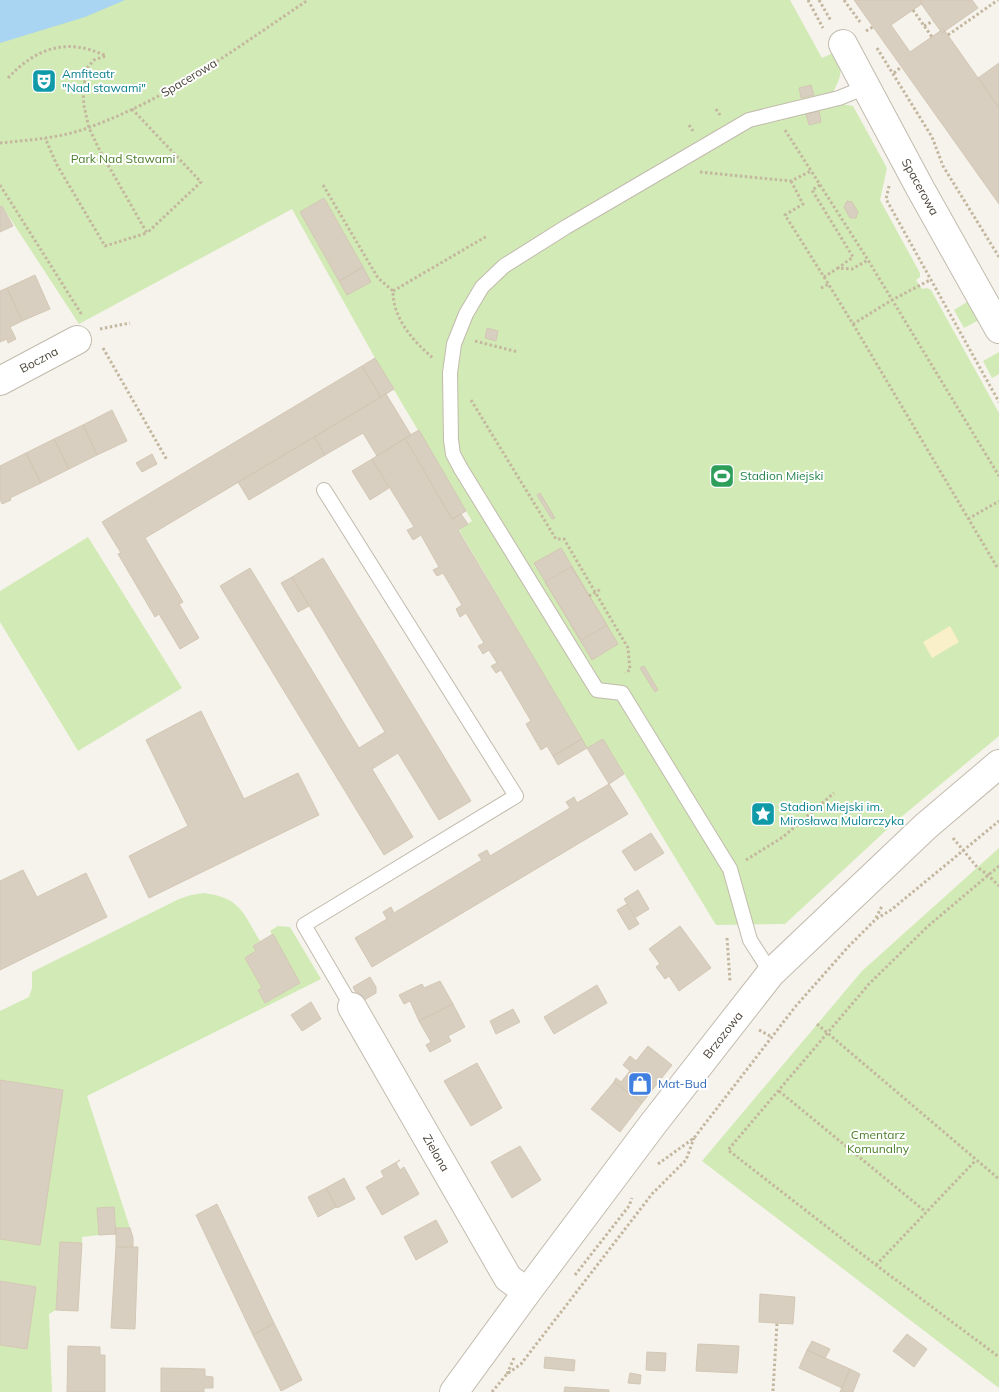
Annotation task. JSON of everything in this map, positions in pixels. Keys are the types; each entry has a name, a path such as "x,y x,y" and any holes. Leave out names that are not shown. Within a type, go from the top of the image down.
{"street":[{"name":"Spacerowa","path":"843,44 999,328"},
{"name":"Boczna","path":"0,381 86,332"},
{"name":"Brzozowa","path":"454,1392 526,1292 653,1124 771,974 926,826 938,818 999,764"},
{"name":"Zielona","path":"352,1007 508,1278 526,1292"}],"lane":[{"path":"771,974 750,940 730,869 622,693 597,690 461,469 453,454 450,440 450,373 457,337 466,314 482,287 504,266 743,122 839,98 866,87"},
{"path":"324,490 516,796 304,925 352,1007"}],"path":[{"name":"Spacerowa","path":"0,143 45,138 89,128 132,109 184,83 308,0"},
{"path":"844,0 866,31 873,27"},
{"path":"948,35 998,0"},
{"path":"913,10 932,37"},
{"path":"924,26 933,21"},
{"path":"872,40 932,137 943,166 999,256"},
{"path":"8,78 20,65 44,50 77,46 106,56 94,60 87,68 84,106 89,128 147,233"},
{"path":"894,73 901,67"},
{"path":"45,138 57,165 105,246 147,233 201,182 132,109"},
{"path":"776,113 999,476"},
{"path":"665,169 791,181 811,171"},
{"path":"791,181 803,204 785,215 829,284 997,567"},
{"path":"889,184 886,199 999,402"},
{"path":"0,185 86,332 167,460"},
{"path":"323,185 378,278 393,290"},
{"path":"820,185 812,190 853,257 824,277"},
{"path":"393,290 487,236"},
{"path":"838,268 852,269 868,260"},
{"path":"853,324 930,280"},
{"path":"822,288 829,284"},
{"path":"393,290 393,304 413,341 460,383 556,539 564,539 628,648 630,670 597,690"},
{"path":"457,337 518,352"},
{"path":"968,519 999,500"},
{"path":"589,596 601,589"},
{"path":"730,869 783,837 834,793"},
{"path":"938,818 977,867 999,886"},
{"path":"656,1166 694,1138 795,1007 848,947 876,919 891,910 999,821"},
{"path":"999,866 928,927 869,984 728,1150 876,1265 999,1357"},
{"path":"817,1024 999,1179"},
{"path":"779,1091 926,1212"},
{"path":"492,1392 507,1374 520,1364 652,1194 686,1160 694,1138"},
{"path":"876,1265 976,1160"},
{"path":"570,1282 629,1206 634,1193"},
{"path":"773,1391 777,1323"},
{"path":"507,1374 518,1351"}],"green space":[{"name":"Stadion Miejski","path":"0,0 790,0 822,58 833,53 840,68 839,80 834,90 842,104 853,106 887,168 880,200 920,273 920,277 916,280 922,289 927,288 931,290 999,413 999,736 894,823 785,924 716,925 603,739 587,748 459,530 472,521 375,358 292,209 79,324 2,206 0,207"},
{"path":"970,300 981,319 964,328 954,310"},
{"path":"999,352 999,374 992,378 983,361"},
{"path":"88,537 182,688 78,751 0,622 0,591"},
{"name":"Cmentarz Komunalny","path":"999,848 999,1388 702,1161 862,971"},
{"path":"204,893 226,899 240,908 260,941 253,946 256,951 245,958 262,988 258,991 265,1003 300,983 270,931 278,926 290,927 321,979 87,1096 130,1228 116,1228 114,1207 98,1208 99,1235 82,1237 82,1243 60,1242 56,1310 49,1314 52,1392 0,1392 0,1345 27,1349 36,1287 0,1281 0,1239 39,1244 63,1090 0,1080 0,1011 29,997 32,988 32,972 179,899"}],"sand":[{"path":"950,626 959,642 932,658 923,642"}],"water":[{"path":"0,0 125,0 85,17 0,43"}],"building":[{"path":"854,0 921,0 923,3 891,25 910,52 943,29 945,31 999,108 999,204"},
{"path":"922,0 972,0 978,8 942,33 920,2"},
{"path":"999,63 999,108 978,78"},
{"path":"811,85 814,95 801,98 799,88"},
{"path":"819,111 821,122 809,125 806,114"},
{"path":"324,198 363,267 339,281 300,212"},
{"path":"847,201 852,202 858,212 856,218 850,218 844,207"},
{"path":"2,206 13,226 0,232 0,207"},
{"path":"363,267 371,282 347,295 339,281"},
{"path":"35,275 50,309 22,321 7,288"},
{"path":"7,288 22,321 10,327 16,339 8,343 7,339 0,342 0,291"},
{"path":"487,328 498,331 496,341 485,338"},
{"path":"375,358 394,389 381,397 362,366"},
{"path":"362,366 381,397 145,538 183,602 179,604 199,638 180,649 159,614 155,617 118,554 121,553 102,522"},
{"path":"386,394 411,435 377,456 363,433 325,455 314,437"},
{"path":"112,410 127,441 97,455 83,425"},
{"path":"83,425 97,455 69,469 54,439"},
{"path":"419,430 466,511 452,519 405,438"},
{"path":"314,437 325,455 249,500 238,482"},
{"path":"405,438 452,519 461,514 468,524 458,530 582,739 553,756 547,746 541,750 526,724 531,721 501,670 496,673 491,666 497,663 489,650 483,654 478,646 484,643 466,613 460,617 456,609 462,605 443,573 437,576 433,570 439,567 421,535 413,540 407,530 414,527 372,459"},
{"path":"54,439 69,469 41,483 26,453"},
{"path":"26,453 41,483 2,504 0,499 0,466"},
{"path":"152,454 157,464 142,472 136,463"},
{"path":"372,459 389,488 370,500 352,471"},
{"path":"540,493 555,518 552,519 537,495"},
{"path":"561,548 618,644 592,660 534,563"},
{"path":"323,558 471,801 439,820 398,753 372,769 413,837 384,855 220,586 250,568 359,748 385,732 292,577"},
{"path":"571,567 607,625 581,640 545,582"},
{"path":"292,577 309,606 298,612 281,583"},
{"path":"644,666 658,690 655,692 640,668"},
{"path":"201,711 244,799 298,773 319,815 149,898 129,856 188,826 146,740"},
{"path":"582,739 587,748 558,765 553,756"},
{"path":"603,739 624,774 609,784 587,748"},
{"path":"609,784 628,814 372,967 355,938 387,919 383,912 391,907 394,913 482,860 478,855 487,850 490,856 570,808 566,802 574,797 577,803"},
{"path":"651,833 664,853 635,871 622,851"},
{"path":"23,870 37,897 86,873 107,917 0,970 0,881"},
{"path":"638,890 649,909 636,917 624,899"},
{"path":"627,904 639,924 629,930 617,910"},
{"path":"680,926 711,968 679,991 669,976 665,979 656,967 660,964 649,949"},
{"path":"273,934 300,983 265,1003 258,990 262,988 245,958 256,951 253,946"},
{"path":"370,977 376,987 376,993 361,1002 353,987"},
{"path":"440,981 453,1004 419,1021 410,1001 404,1004 399,995 422,984 424,988"},
{"path":"597,985 607,1003 554,1034 544,1017"},
{"path":"311,1002 321,1019 302,1031 291,1015"},
{"path":"453,1004 465,1027 448,1036 451,1041 430,1052 426,1045 431,1042 419,1021"},
{"path":"513,1009 520,1022 496,1034 490,1021"},
{"path":"648,1046 672,1065 642,1103 614,1082 616,1078 621,1082 630,1071 623,1065 630,1056 636,1061"},
{"path":"477,1063 502,1108 471,1126 444,1081"},
{"path":"0,1080 63,1090 40,1245 0,1239"},
{"path":"614,1082 642,1103 620,1132 591,1109"},
{"path":"520,1146 541,1180 512,1198 491,1162"},
{"path":"400,1160 396,1163 400,1170 404,1167 419,1194 382,1215 366,1187 384,1177 381,1171"},
{"path":"344,1178 355,1199 337,1208 326,1188"},
{"path":"326,1188 336,1207 318,1217 308,1197"},
{"path":"217,1204 274,1323 253,1335 196,1215"},
{"path":"114,1207 116,1234 99,1235 97,1208"},
{"path":"436,1220 448,1242 416,1260 404,1237"},
{"path":"116,1228 130,1228 133,1247 116,1247"},
{"path":"60,1242 82,1243 78,1311 56,1310"},
{"path":"116,1247 138,1247 135,1329 111,1328"},
{"path":"0,1281 36,1287 27,1349 0,1345"},
{"path":"760,1294 795,1297 793,1324 759,1322"},
{"path":"274,1323 302,1380 281,1391 253,1335"},
{"path":"907,1334 927,1349 914,1367 893,1351"},
{"path":"812,1341 830,1349 825,1358 807,1350"},
{"path":"698,1344 739,1346 737,1373 696,1371"},
{"path":"68,1346 100,1347 100,1355 105,1355 105,1392 67,1392"},
{"path":"807,1350 850,1369 842,1388 799,1368"},
{"path":"647,1352 666,1353 665,1371 646,1370"},
{"path":"545,1357 575,1360 574,1371 544,1368"},
{"path":"161,1368 205,1369 205,1376 213,1377 213,1388 204,1388 204,1392 161,1392"},
{"path":"850,1369 860,1374 853,1392 840,1392"},
{"path":"630,1373 641,1375 640,1384 628,1383"},
{"path":"565,1387 609,1390 609,1392 564,1392"}],"place":[{"name":"Amfiteatr \"Nad stawami\"","path":"44,81"},
{"name":"Stadion Miejski","path":"722,476"},
{"name":"Stadion Miejski im. Mirosława Mularczyka","path":"763,814"},
{"name":"Mat-Bud","path":"640,1084"}],"park label":[{"name":"Park Nad Stawami","path":"123,159"}]}
